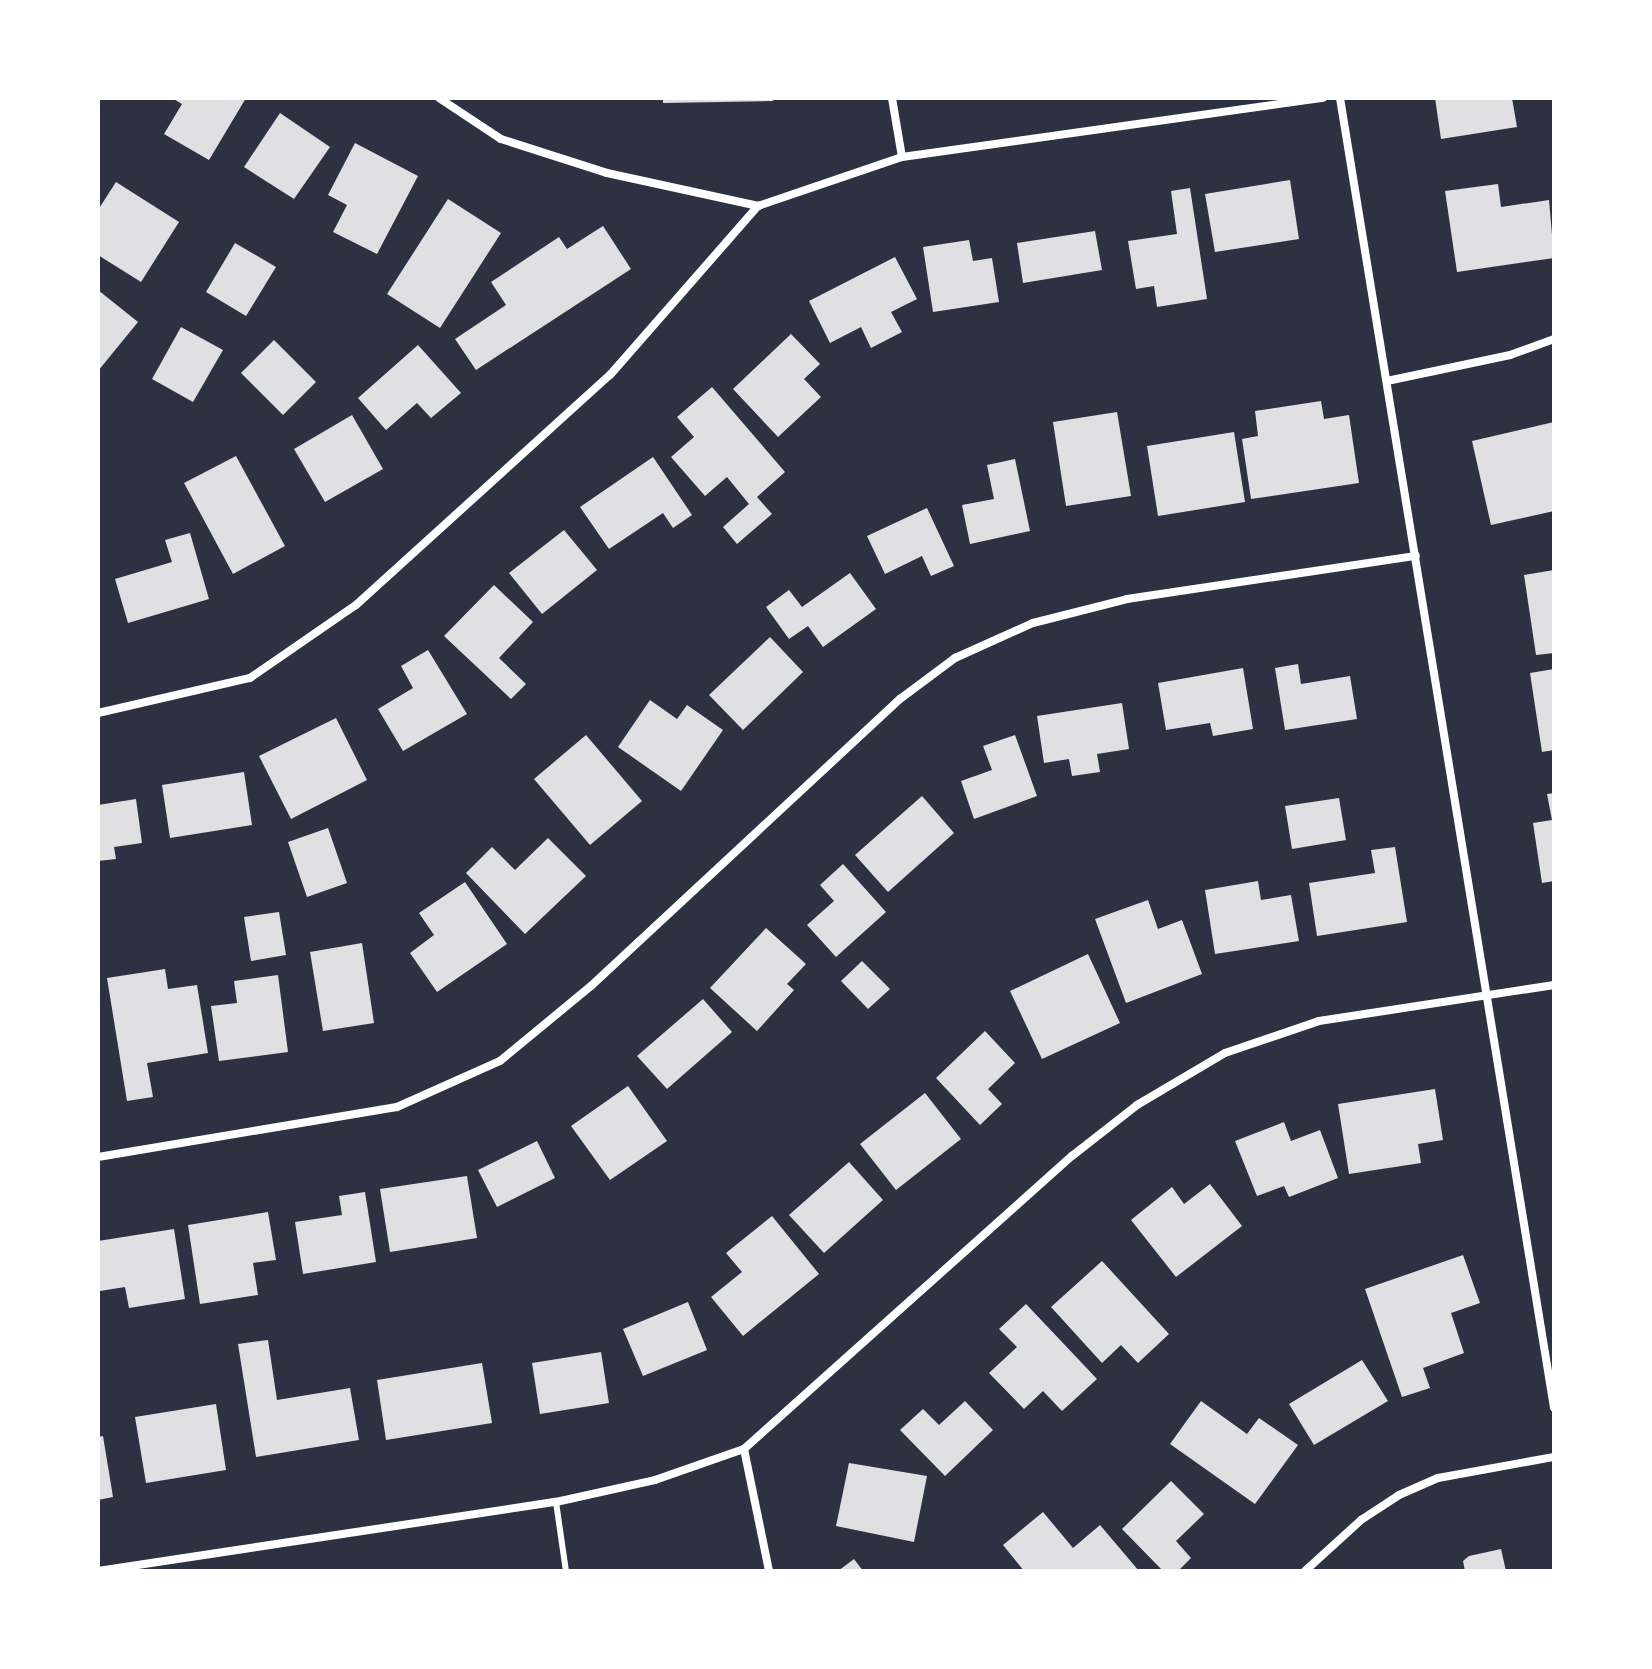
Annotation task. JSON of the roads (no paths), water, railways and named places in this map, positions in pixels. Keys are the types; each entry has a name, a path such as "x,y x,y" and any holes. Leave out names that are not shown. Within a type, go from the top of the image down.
{"street":[{"path":"439,98 501,139 607,173 758,206"},
{"path":"892,98 902,157"},
{"path":"98,713 250,678 356,605 610,375 758,206 902,157 1323,98"},
{"path":"1340,98 1554,1408"},
{"path":"1387,381 1510,355 1554,339"},
{"path":"98,1157 397,1107 500,1061 591,986 900,699 968,652 1033,623 1127,599 1416,556"},
{"path":"98,1571 556,1502 655,1480 744,1449 1072,1156 1137,1105 1225,1053 1319,1021 1554,985"},
{"path":"744,1449 769,1571"},
{"path":"1305,1571 1361,1520 1399,1495 1438,1478 1554,1457"}],"lane":[{"path":"556,1502 566,1571"}]}
